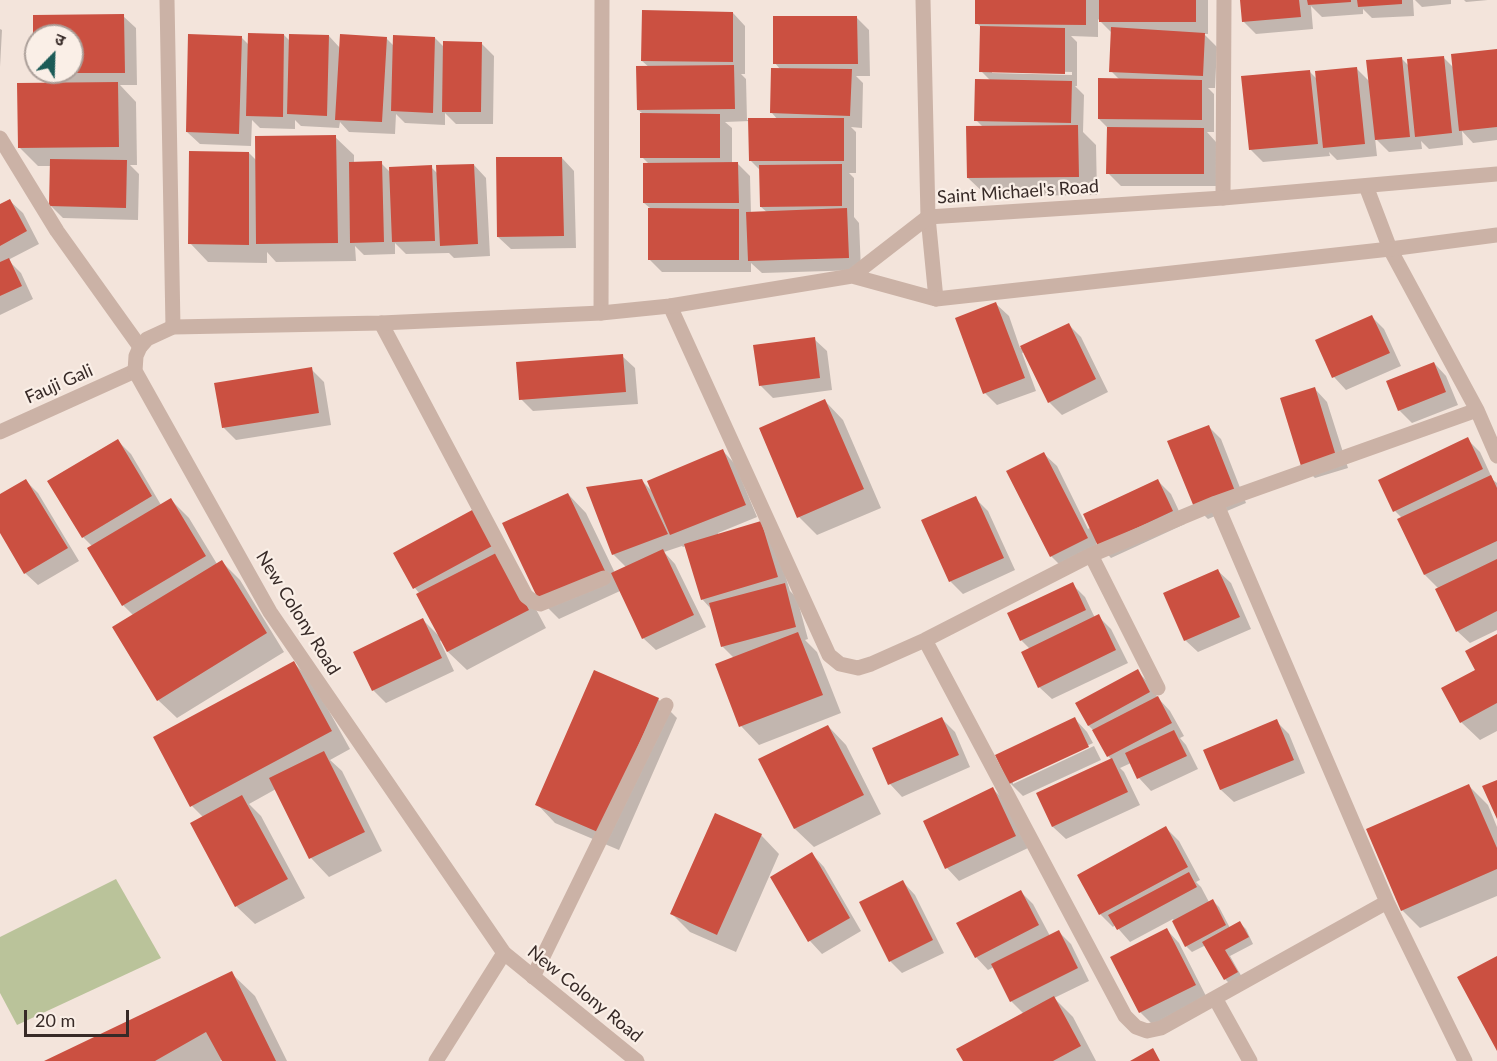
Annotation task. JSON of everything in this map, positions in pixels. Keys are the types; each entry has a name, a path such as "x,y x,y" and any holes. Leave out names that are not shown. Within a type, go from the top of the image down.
{"street":[{"path":"166,0 173,327"},
{"path":"601,313 602,0"},
{"path":"923,0 928,217 936,299"},
{"path":"1223,198 1224,0"},
{"path":"0,138 57,231 140,347"},
{"name":"Saint Michael's Road","path":"852,276 928,217 1223,198 1497,174"},
{"path":"1366,186 1390,249 1477,410 1497,456"},
{"path":"135,372 136,356 140,347 147,339 173,327 381,323 601,313 670,306 852,276 936,299 1497,235"},
{"path":"670,306 829,655 840,664 858,669 926,640 1090,555 1216,503 1477,410"},
{"path":"381,323 526,596 540,604 604,578"},
{"name":"Fauji Gali","path":"0,432 135,372"},
{"name":"New Colony Road","path":"135,372 270,612 504,953 637,1061"},
{"path":"1216,503 1387,902 1465,1061"},
{"path":"1090,555 1158,688"},
{"path":"926,640 1125,1017 1136,1027 1147,1031 1161,1028 1387,902"},
{"path":"533,977 666,705"},
{"path":"436,1061 504,953"},
{"path":"1215,998 1251,1061"}],"green space":[{"path":"116,879 161,958 17,1025 0,993 0,937"}],"building":[{"path":"975,0 1086,0 1086,25 975,24"},
{"path":"1099,0 1196,0 1196,22 1099,22"},
{"path":"1240,0 1299,0 1301,17 1242,22"},
{"path":"1307,0 1351,0 1351,2 1308,5"},
{"path":"1357,0 1402,0 1402,4 1358,7"},
{"path":"642,10 733,12 733,62 641,61"},
{"path":"124,14 125,73 84,73 84,24 33,24 33,15"},
{"path":"773,16 857,16 858,64 773,64"},
{"path":"980,26 1065,28 1065,74 979,72"},
{"path":"1111,27 1205,33 1203,76 1109,72"},
{"path":"248,33 284,34 283,117 246,116"},
{"path":"188,34 242,36 239,134 186,132"},
{"path":"289,34 329,35 327,116 287,114"},
{"path":"340,34 387,37 382,122 335,120"},
{"path":"393,35 435,37 433,113 391,111"},
{"path":"443,41 482,42 481,112 442,112"},
{"path":"1497,49 1497,127 1459,131 1451,54"},
{"path":"1444,56 1452,133 1415,137 1407,59"},
{"path":"1402,57 1410,137 1375,140 1366,60"},
{"path":"734,65 735,109 637,110 636,66"},
{"path":"1357,67 1365,144 1323,148 1315,71"},
{"path":"771,68 852,69 850,116 770,113"},
{"path":"1310,70 1318,144 1249,150 1241,76"},
{"path":"1098,78 1202,80 1202,120 1098,119"},
{"path":"975,79 1072,81 1071,123 974,121"},
{"path":"118,82 119,147 18,148 17,83"},
{"path":"640,113 720,114 720,158 640,158"},
{"path":"748,118 844,118 844,161 749,161"},
{"path":"1078,125 1079,177 967,178 966,126"},
{"path":"1107,127 1204,128 1204,174 1106,174"},
{"path":"336,135 338,243 256,244 255,136"},
{"path":"189,151 249,152 249,245 188,244"},
{"path":"496,157 562,157 564,236 497,237"},
{"path":"50,159 127,160 126,208 49,206"},
{"path":"382,161 384,242 350,243 349,162"},
{"path":"738,162 739,203 643,203 643,163"},
{"path":"474,164 478,244 440,246 436,165"},
{"path":"842,164 842,206 760,207 759,165"},
{"path":"432,165 435,241 392,242 389,167"},
{"path":"10,199 27,231 0,246 0,204"},
{"path":"648,208 739,209 739,260 648,260"},
{"path":"847,208 849,258 748,261 746,212"},
{"path":"9,258 22,286 0,296 0,262"},
{"path":"996,302 1025,378 983,394 955,318"},
{"path":"1372,315 1390,353 1332,378 1315,340"},
{"path":"1069,323 1096,379 1048,403 1020,346"},
{"path":"815,337 820,378 759,386 753,345"},
{"path":"623,354 626,392 519,400 516,362"},
{"path":"1434,362 1446,392 1398,411 1386,381"},
{"path":"312,367 319,413 222,428 214,383"},
{"path":"1315,387 1336,456 1301,466 1280,398"},
{"path":"825,399 864,489 797,518 759,428"},
{"path":"1209,425 1235,491 1194,507 1167,441"},
{"path":"1468,437 1483,469 1393,512 1378,480"},
{"path":"118,439 152,496 82,538 47,481"},
{"path":"723,449 746,505 670,535 647,481"},
{"path":"1044,452 1088,538 1050,557 1006,471"},
{"path":"1491,475 1497,488 1497,541 1424,575 1397,519"},
{"path":"26,479 68,548 24,574 0,533 0,494"},
{"path":"642,479 668,534 612,555 586,487"},
{"path":"1158,479 1173,511 1098,546 1083,514"},
{"path":"568,493 605,571 539,601 502,523"},
{"path":"976,496 1004,558 949,582 921,520"},
{"path":"171,498 206,556 122,606 87,548"},
{"path":"474,509 494,545 413,589 393,553"},
{"path":"761,521 778,577 701,600 684,544"},
{"path":"663,549 694,615 642,639 611,573"},
{"path":"498,552 529,610 447,652 416,594"},
{"path":"1497,559 1497,611 1456,632 1435,589"},
{"path":"222,560 267,633 157,701 112,627"},
{"path":"1218,569 1240,617 1184,641 1163,593"},
{"path":"1073,582 1086,610 1020,641 1007,613"},
{"path":"785,583 796,627 721,647 709,603"},
{"path":"1099,614 1116,650 1038,688 1021,652"},
{"path":"423,618 442,658 372,691 353,652"},
{"path":"798,632 823,695 739,727 715,664"},
{"path":"1497,634 1497,703 1460,723 1441,688 1475,670 1465,651"},
{"path":"294,661 332,731 190,807 153,737"},
{"path":"1138,669 1150,692 1088,726 1075,703"},
{"path":"594,670 659,698 600,833 535,805"},
{"path":"1158,696 1172,723 1107,757 1092,730"},
{"path":"942,717 959,755 888,785 872,748"},
{"path":"1075,717 1089,747 1009,784 995,755"},
{"path":"1277,719 1294,760 1220,790 1203,750"},
{"path":"828,725 864,795 794,829 758,759"},
{"path":"1174,730 1187,756 1137,779 1125,753"},
{"path":"324,751 365,832 309,859 269,778"},
{"path":"1112,758 1128,792 1052,827 1036,793"},
{"path":"1497,780 1497,819 1482,786"},
{"path":"1469,784 1497,848 1497,869 1401,911 1366,829"},
{"path":"993,787 1016,836 945,869 923,821"},
{"path":"242,795 288,879 235,907 190,823"},
{"path":"715,813 762,834 717,935 670,914"},
{"path":"1166,826 1188,867 1099,915 1077,875"},
{"path":"812,852 850,918 808,942 770,877"},
{"path":"1189,872 1197,887 1117,930 1108,915"},
{"path":"903,880 933,940 889,962 859,902"},
{"path":"1021,890 1039,925 975,958 956,923"},
{"path":"1213,899 1226,925 1185,947 1172,921"},
{"path":"1240,921 1249,937 1225,950 1238,972 1224,980 1202,942"},
{"path":"1167,928 1196,985 1139,1013 1110,957"},
{"path":"1059,930 1078,968 1010,1002 991,964"},
{"path":"1497,956 1497,1051 1457,977"},
{"path":"232,971 276,1061 222,1061 206,1032 155,1061 44,1061"},
{"path":"1054,996 1081,1046 1053,1061 963,1061 956,1049"},
{"path":"1153,1048 1160,1061 1130,1061"}]}
